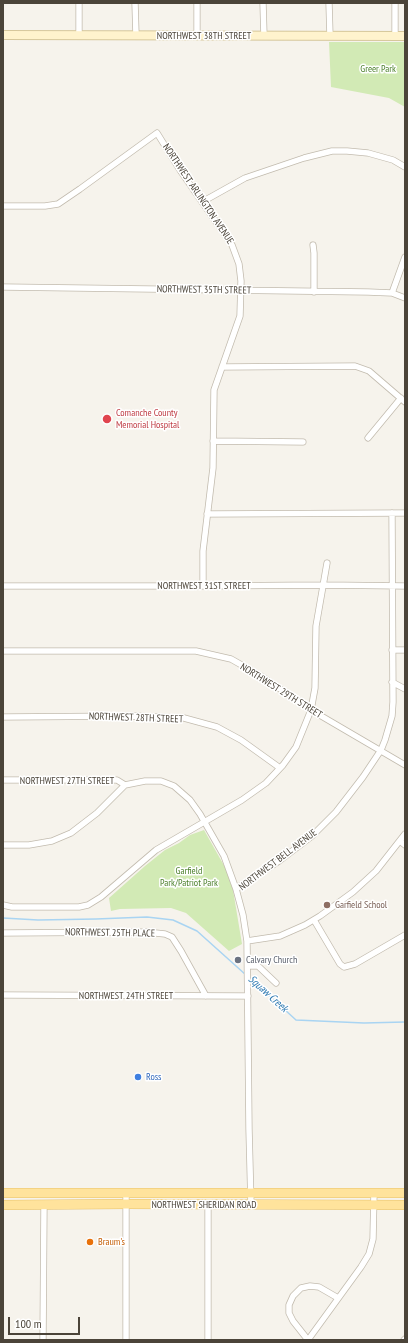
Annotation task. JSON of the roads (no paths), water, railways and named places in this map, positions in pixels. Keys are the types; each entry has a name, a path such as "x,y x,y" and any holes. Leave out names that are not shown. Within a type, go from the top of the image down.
{"main road":[{"name":"NORTHWEST 38TH STREET","path":"3,35 405,36"},
{"name":"NORTHWEST SHERIDAN ROAD","path":"3,1193 405,1193"},
{"name":"NORTHWEST SHERIDAN ROAD","path":"3,1205 405,1205"}],"street":[{"path":"79,3 79,35"},
{"path":"135,3 136,35"},
{"path":"197,3 197,36"},
{"path":"263,3 264,36"},
{"path":"329,3 330,36"},
{"path":"395,3 395,36"},
{"name":"NORTHWEST ARLINGTON AVENUE","path":"3,206 45,206 58,204 157,133 180,170 232,245 239,264 241,290 240,316 214,390 213,468 203,551 203,586"},
{"path":"202,202 245,178 304,158 332,151 368,153 393,160 405,167"},
{"path":"313,246 314,292"},
{"path":"392,293 405,257"},
{"name":"NORTHWEST 35TH STREET","path":"3,287 392,293 405,298"},
{"path":"222,367 355,366 369,371 403,400 368,438"},
{"path":"214,441 303,442"},
{"name":"NORTHWEST BELL AVENUE","path":"251,1205 247,941 243,915 236,889 279,861 312,836 336,812 363,777 380,750 392,716 393,702 392,513"},
{"path":"207,514 405,513"},
{"path":"3,905 12,907 79,907 88,905 101,897 156,850 242,800 266,783 296,747 311,710 316,688 316,626 327,563"},
{"name":"NORTHWEST 31ST STREET","path":"3,586 405,586"},
{"path":"392,650 405,650"},
{"name":"NORTHWEST 29TH STREET","path":"3,651 196,651 231,659 262,676 311,710 405,765"},
{"path":"392,682 405,689"},
{"name":"NORTHWEST 28TH STREET","path":"3,717 134,716 184,718 217,727 240,740 280,768"},
{"name":"NORTHWEST 27TH STREET","path":"3,780 117,780 125,785 150,781 161,781 174,786 190,800 204,821 224,856 236,889"},
{"path":"3,845 29,845 52,841 71,833 97,813 125,785"},
{"path":"247,941 280,936 314,920 353,892 376,871 405,834"},
{"path":"400,841 405,845"},
{"path":"314,920 340,964 344,967 355,964 405,935"},
{"name":"NORTHWEST 25TH PLACE","path":"3,933 146,932 165,934 172,937 206,996"},
{"path":"248,968 258,966 276,983"},
{"name":"NORTHWEST 24TH STREET","path":"3,995 248,996"},
{"path":"126,1193 126,1340"},
{"path":"338,1298 320,1287 310,1286 301,1288 293,1296 289,1305 290,1313 308,1340 361,1267 369,1254 372,1239 374,1193"},
{"path":"208,1204 208,1340"},
{"path":"43,1340 44,1205"}],"waterway":[{"name":"Squaw Creek","path":"3,918 38,920 147,917 173,920 197,931 246,975"},
{"name":"Squaw Creek","path":"249,977 296,1020 364,1023 405,1022"}],"place":[{"name":"Comanche County Memorial Hospital","path":"107,419"},
{"name":"Garfield School","path":"327,905"},
{"name":"Calvary Church","path":"238,960"},
{"name":"Ross","path":"138,1077"},
{"name":"Braum's","path":"90,1242"}],"park label":[{"name":"Greer Park","path":"378,69"},
{"name":"Garfield Park/Patriot Park","path":"189,876"}]}
